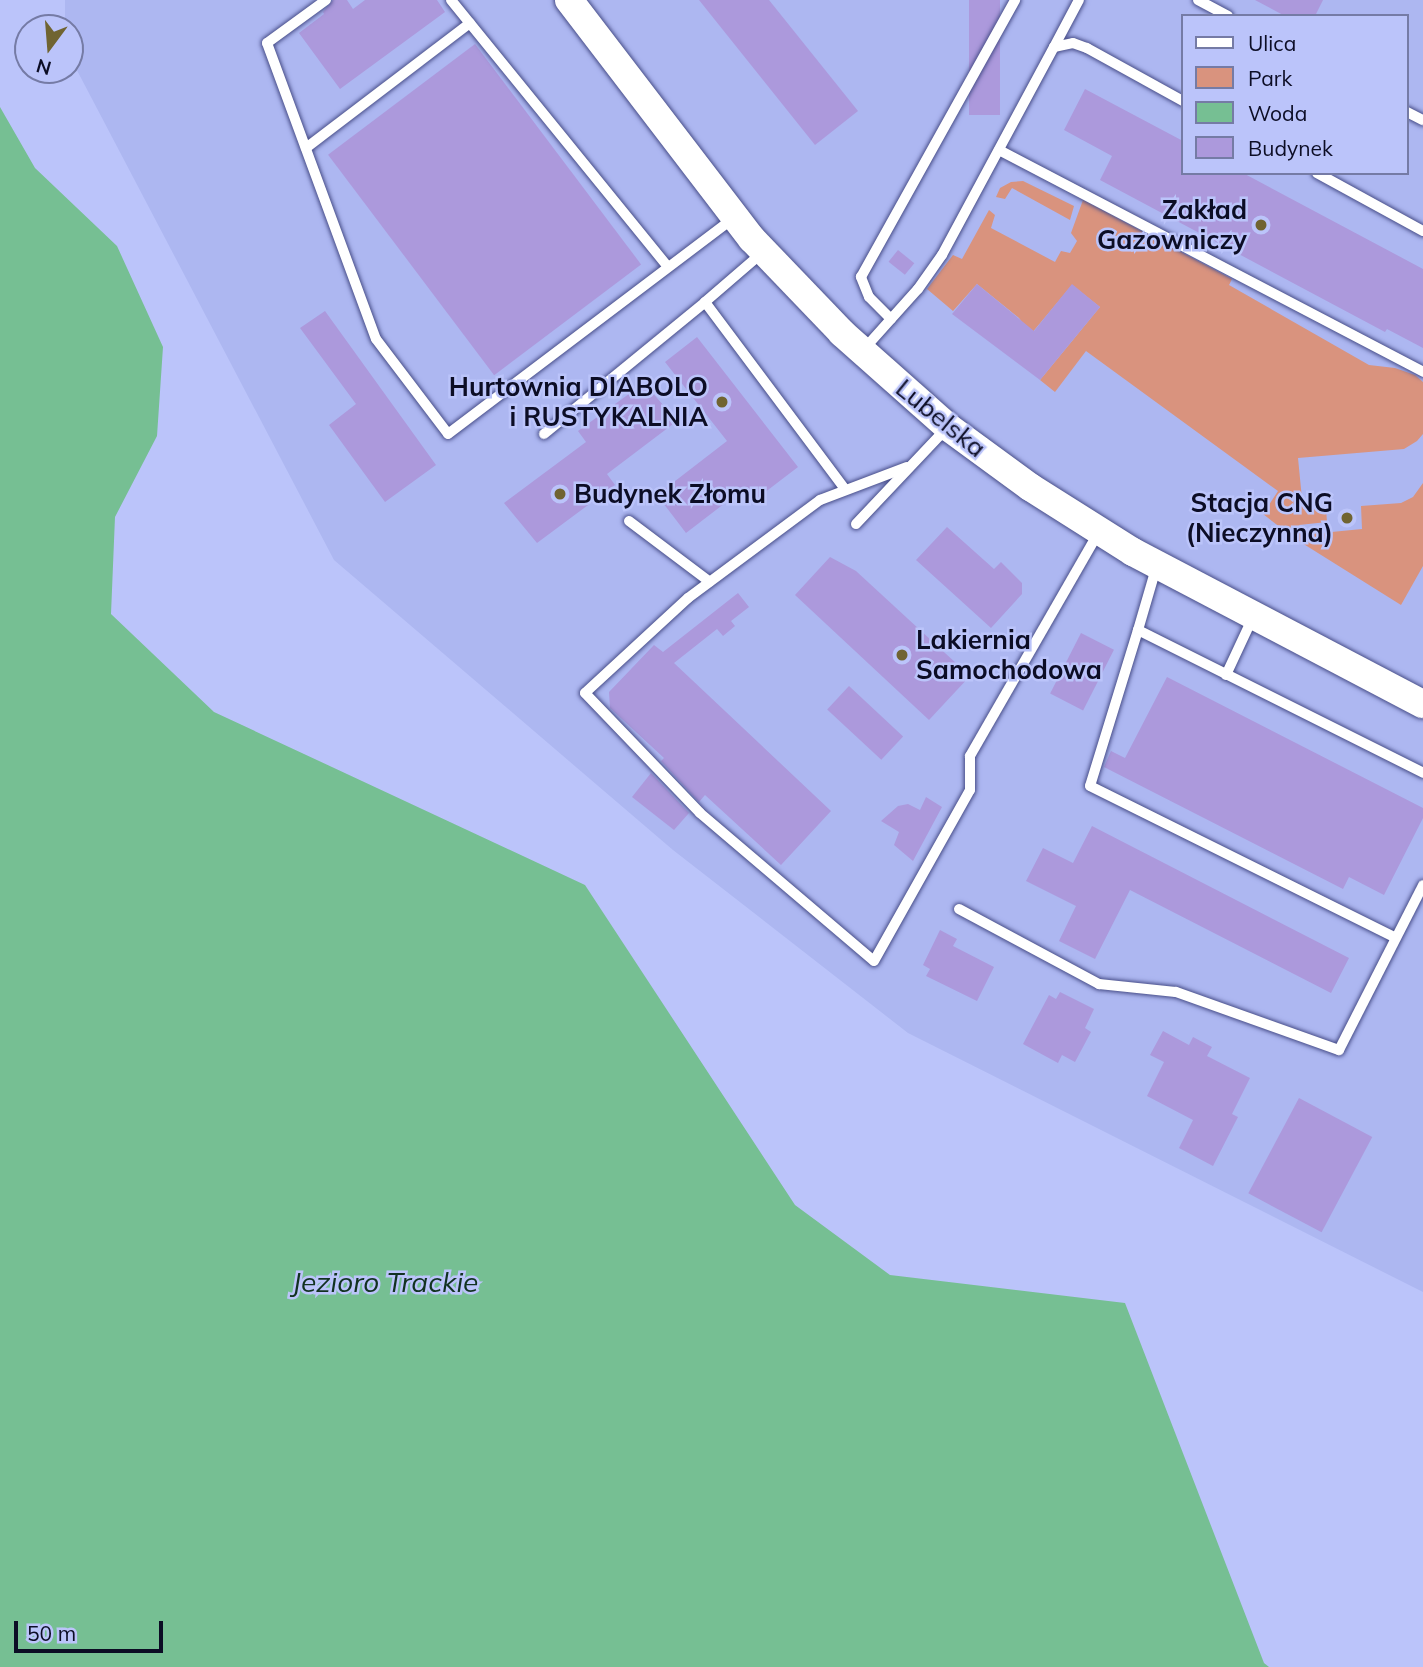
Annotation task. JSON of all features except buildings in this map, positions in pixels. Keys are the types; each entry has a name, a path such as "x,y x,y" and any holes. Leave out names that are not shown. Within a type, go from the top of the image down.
{"street":[{"name":"Lubelska","path":"569,0 734,217 764,252 862,351 948,427 1021,480 1157,565 1423,704"}],"lane":[{"path":"326,0 267,43 376,339 449,434 734,217"},
{"path":"451,0 668,267"},
{"path":"891,319 869,297 861,277 1015,0"},
{"path":"862,351 918,289 942,255 1079,0"},
{"path":"1198,0 1224,14"},
{"path":"306,148 470,23"},
{"path":"1054,47 1073,43 1087,48 1182,100"},
{"path":"999,150 1423,372"},
{"path":"1321,175 1423,231"},
{"path":"544,434 764,252"},
{"path":"705,302 845,489"},
{"path":"856,524 907,467 948,427"},
{"path":"907,467 820,500 710,582 585,693 700,813 874,961 970,790 970,756 1099,531"},
{"path":"629,521 710,582"},
{"path":"1157,565 1090,786 1394,937"},
{"path":"1226,675 1253,616"},
{"path":"1138,630 1423,773"},
{"path":"960,909 1098,984 1176,992 1339,1050 1394,937 1423,885"}],"shaded area":[{"path":"65,0 1423,0 1423,1292 908,1033 673,850 334,560 84,84 84,14 65,14"}],"green space":[{"path":"1023,181 1074,206 1070,220 1012,188 1005,199 996,197 1000,188 1011,182"},
{"path":"1083,200 1232,279 1229,285 1369,365 1395,368 1415,375 1423,382 1423,434 1404,449 1298,458 1303,509 1326,508 1327,522 1299,525 1301,535 1362,529 1361,506 1401,503 1413,497 1423,483 1423,566 1401,605 1294,538 1263,514 1278,491 1086,351 1055,392 1040,380 1100,307 1072,285 1031,334 1019,318 977,284 953,311 927,289 953,255 962,259 989,210 995,215 991,228 1055,262 1061,251 1070,253 1077,241 1071,233"}],"water":[{"name":"Jezioro Trackie","path":"0,107 35,168 117,246 163,347 157,436 115,517 111,614 214,712 585,885 795,1205 890,1275 1125,1303 1264,1663 1269,1667 0,1667"}],"place":[{"name":"Zakład Gazowniczy","path":"1261,225"},
{"name":"Hurtownia DIABOLO i RUSTYKALNIA","path":"722,402"},
{"name":"Budynek Złomu","path":"560,494"},
{"name":"Stacja CNG (Nieczynna)","path":"1347,518"},
{"name":"Lakiernia Samochodowa","path":"902,655"}]}
